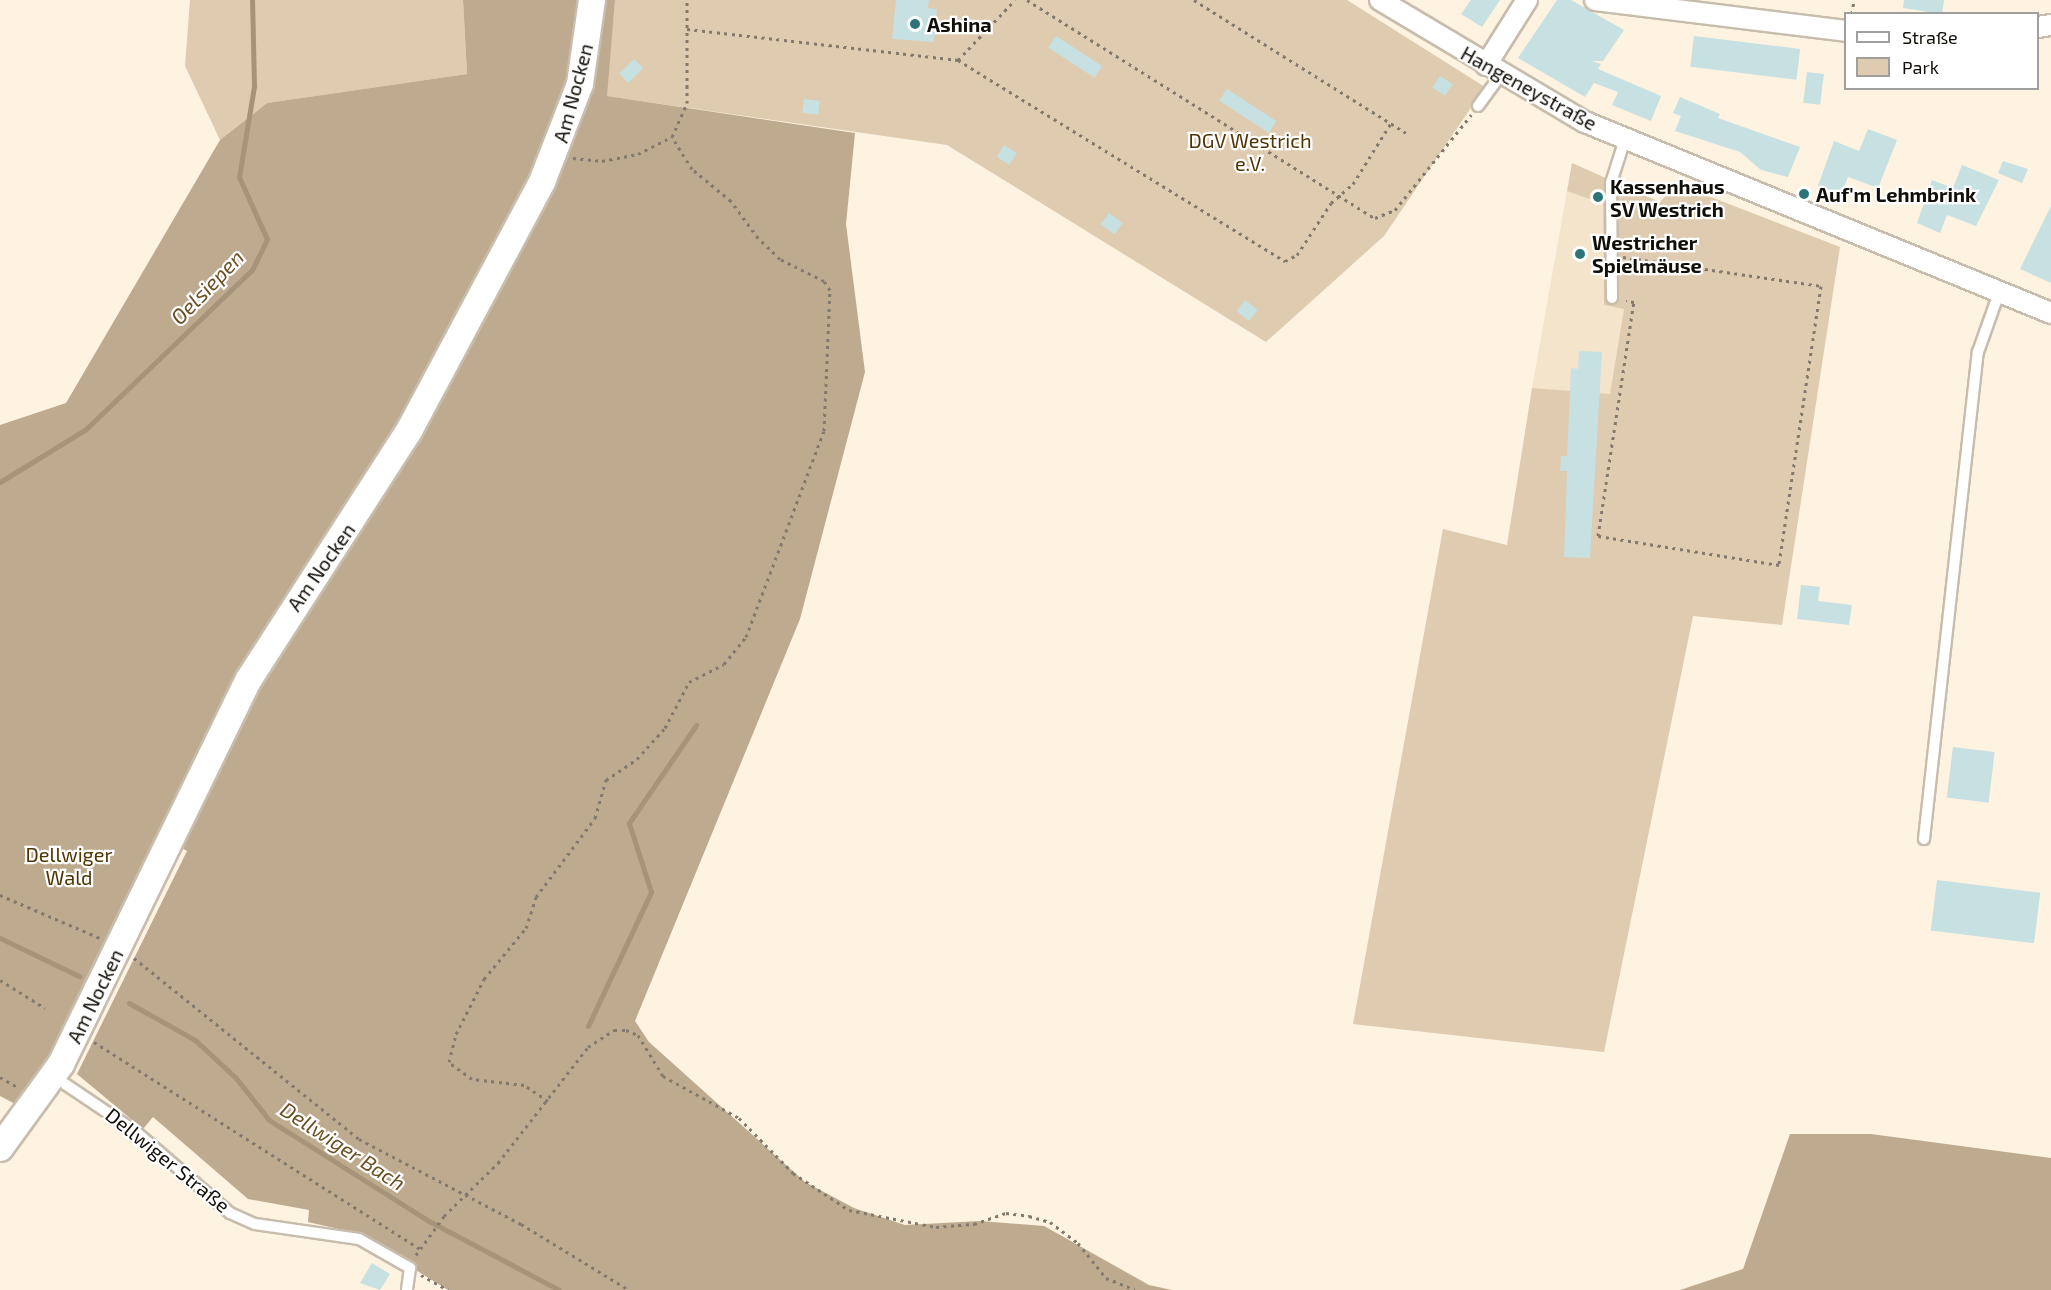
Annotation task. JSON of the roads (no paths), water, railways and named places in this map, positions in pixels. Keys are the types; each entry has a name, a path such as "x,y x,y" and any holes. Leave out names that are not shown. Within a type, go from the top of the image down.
{"street":[{"name":"Am Nocken","path":"0,1148 21,1125 78,1032 249,678 409,431 542,182 580,84 592,0"},
{"name":"Hangeneystraße","path":"1380,0 1494,70 1625,139 2000,290 2051,313"},
{"path":"1494,70 1527,0"},
{"path":"1595,0 1844,31"}],"lane":[{"path":"1478,106 1494,70"},
{"path":"1612,298 1611,183 1625,139"},
{"path":"1924,840 1978,352 2000,290"},
{"name":"Dellwiger Straße","path":"65,1084 135,1131 230,1213 255,1224 358,1239 410,1268 407,1290"}],"waterway":[{"name":"Oelsiepen","path":"0,482 86,429 252,270 267,239 239,177 254,86 252,0"},
{"path":"588,1026 651,892 629,823 696,725"},
{"name":"Dellwiger Bach","path":"0,938 79,976"},
{"name":"Dellwiger Bach","path":"129,1003 195,1040 236,1078 269,1120 427,1220 559,1290"}],"place":[{"name":"Ashina","path":"915,24"},
{"name":"Auf'm Lehmbrink","path":"1804,194"},
{"name":"Kassenhaus SV Westrich","path":"1598,197"},
{"name":"Westricher Spielmäuse","path":"1580,254"}],"park label":[{"name":"DGV Westrich e.V.","path":"1250,152"},
{"name":"Dellwiger Wald","path":"69,866"}]}
